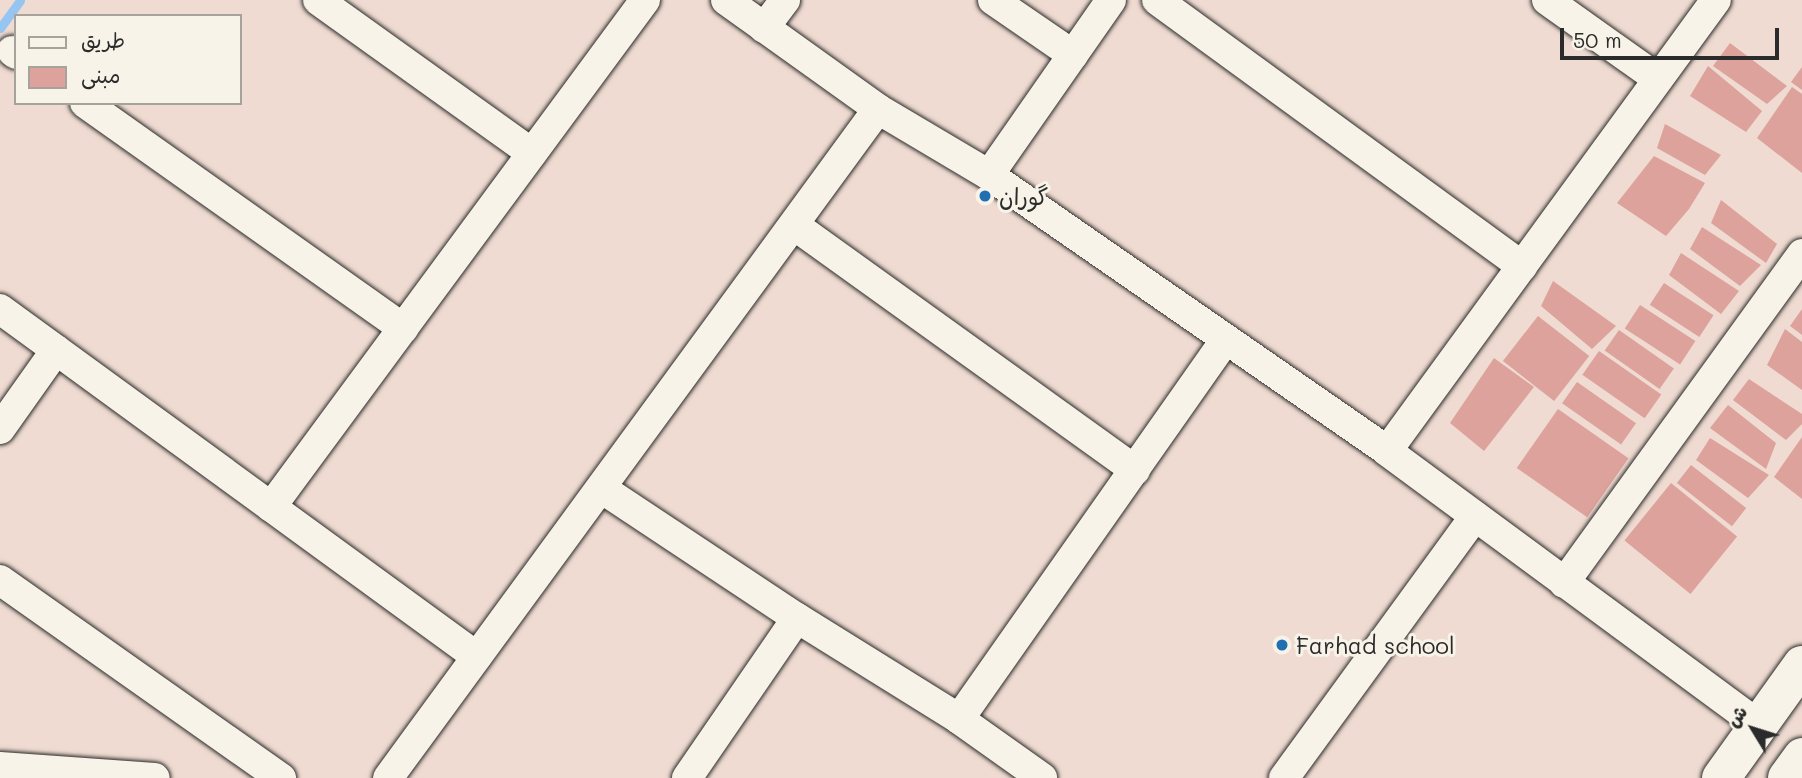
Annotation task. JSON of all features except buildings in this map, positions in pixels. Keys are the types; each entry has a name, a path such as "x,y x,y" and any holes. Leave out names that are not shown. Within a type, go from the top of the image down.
{"street":[{"path":"318,0 532,153"},
{"path":"271,506 645,0"},
{"path":"726,0 878,109 989,175 1387,451 1759,725"},
{"path":"764,28 785,0"},
{"path":"993,0 1073,55"},
{"path":"989,175 1111,0"},
{"path":"1157,0 1522,266"},
{"path":"1547,0 1658,79"},
{"path":"1387,451 1716,0"},
{"path":"88,105 403,328"},
{"path":"388,778 878,109"},
{"path":"794,225 1135,470"},
{"path":"1563,583 1802,254"},
{"path":"0,309 477,657"},
{"path":"959,719 1224,340"},
{"path":"0,429 56,350"},
{"path":"601,488 797,618 959,719 1042,778"},
{"path":"1284,778 1475,516"},
{"path":"0,580 281,778"},
{"path":"687,778 797,618"},
{"path":"1721,778 1802,666"},
{"path":"1787,778 1802,757"},
{"path":"0,767 155,778"}],"waterway":[{"path":"0,28 20,0"}],"place":[{"name":"گوران","path":"985,196"},
{"name":"Farhad school","path":"1282,645"}]}
